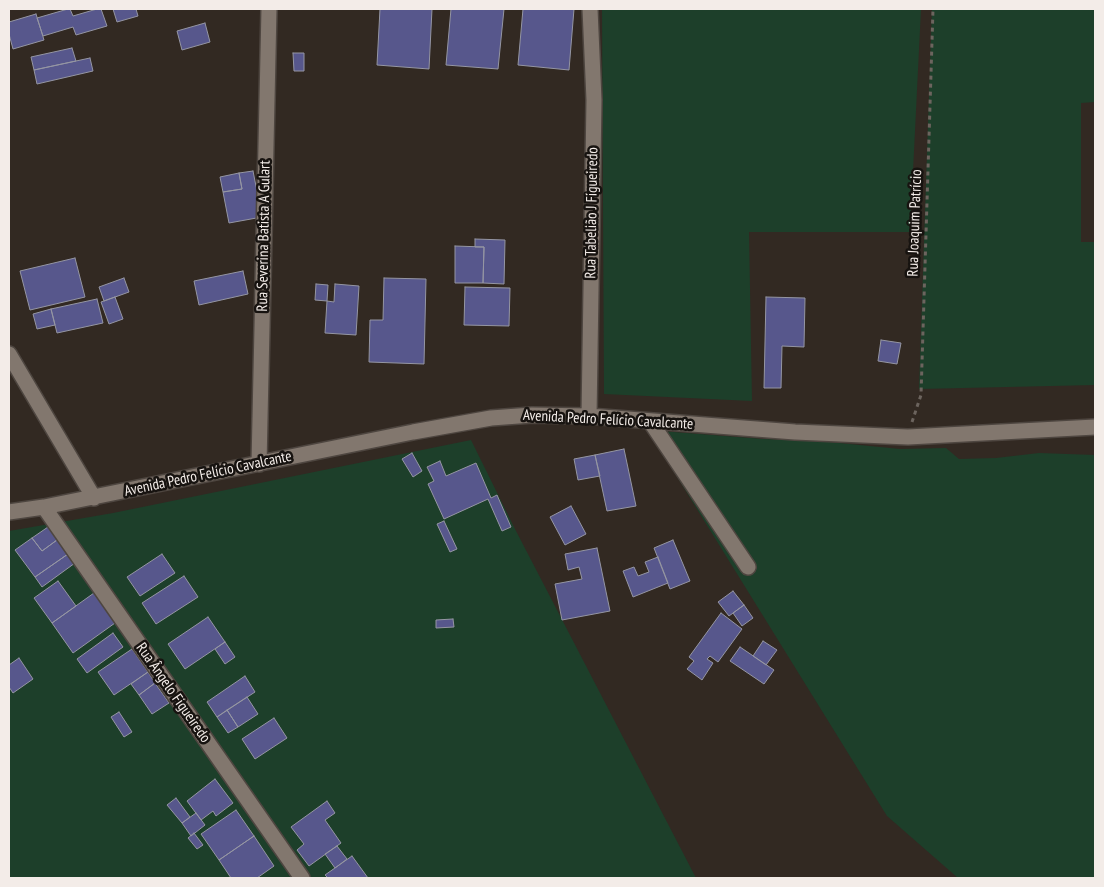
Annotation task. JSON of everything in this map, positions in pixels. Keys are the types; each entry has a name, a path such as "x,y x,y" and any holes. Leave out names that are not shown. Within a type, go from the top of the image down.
{"street":[{"name":"Rua Severina Batista A Gulart","path":"259,464 269,9"},
{"name":"Rua Tabelião J Figueiredo","path":"589,416 594,100 590,9"},
{"path":"9,354 94,498"},
{"name":"Avenida Pedro Felício Cavalcante","path":"9,512 94,498 413,432 491,418 532,415 589,416 795,432 908,437 1095,427"},
{"path":"650,421 748,567"},
{"name":"Rua Ângelo Figueiredo","path":"44,507 302,878"}],"path":[{"name":"Rua Joaquim Patrício","path":"908,437 921,395 933,9"}],"green space":[{"path":"602,9 921,9 910,232 749,232 752,401 604,394"},
{"path":"932,9 1095,9 1095,102 1081,103 1081,242 1095,242 1095,385 919,389"},
{"path":"648,430 763,439 819,441 900,449 946,448 959,459 996,458 1039,453 1095,455 1095,878 958,878 887,816"},
{"path":"471,440 515,529 696,878 9,878 9,531 113,513"}],"building":[{"path":"70,9 73,16 101,9 107,26 76,35 73,27 43,36 37,18"},
{"path":"113,9 136,9 138,16 117,22"},
{"path":"380,9 432,9 429,69 377,65"},
{"path":"451,9 504,9 498,69 446,65"},
{"path":"523,9 574,9 569,70 518,65"},
{"path":"36,14 44,40 13,49 9,34 9,22"},
{"path":"205,23 210,42 182,50 177,31"},
{"path":"72,48 76,61 34,70 31,57"},
{"path":"293,53 304,53 304,71 294,71"},
{"path":"90,58 93,71 37,84 34,70"},
{"path":"253,171 262,217 229,223 223,192 242,189 239,173"},
{"path":"239,173 242,189 223,192 220,177"},
{"path":"475,239 505,240 504,284 483,283 484,247 475,247"},
{"path":"455,246 484,247 483,283 455,283"},
{"path":"75,258 85,297 30,310 20,271"},
{"path":"243,271 248,294 199,305 194,281"},
{"path":"124,278 129,292 104,301 99,287"},
{"path":"384,278 426,279 424,364 369,362 370,320 383,320"},
{"path":"316,284 328,285 327,301 315,300"},
{"path":"335,284 359,286 356,335 325,333 327,301 334,302"},
{"path":"465,287 510,288 509,326 464,325"},
{"path":"115,297 123,319 109,324 101,302"},
{"path":"766,297 805,298 804,347 782,346 781,388 764,388"},
{"path":"97,299 103,323 57,333 51,309"},
{"path":"51,309 55,325 37,329 33,314"},
{"path":"881,340 901,343 897,364 878,361"},
{"path":"624,449 636,506 607,511 595,455"},
{"path":"412,453 422,471 413,477 402,459"},
{"path":"595,455 600,476 578,480 574,459"},
{"path":"440,461 446,476 476,463 491,498 497,495 511,527 502,531 488,499 444,519 428,484 434,481 427,467"},
{"path":"571,506 586,534 565,545 550,517"},
{"path":"444,521 457,549 450,552 437,524"},
{"path":"48,527 57,540 42,551 32,538"},
{"path":"32,538 42,551 57,540 68,554 35,577 15,550"},
{"path":"673,540 690,581 670,589 654,548"},
{"path":"597,548 610,611 562,620 555,584 582,579 579,567 568,570 565,554"},
{"path":"68,554 75,563 42,587 35,577"},
{"path":"162,554 175,573 140,596 127,577"},
{"path":"658,557 668,583 633,597 623,571 634,567 638,576 649,572 645,562"},
{"path":"184,576 198,597 156,624 142,603"},
{"path":"58,581 76,606 52,623 34,598"},
{"path":"733,591 744,605 729,616 718,602"},
{"path":"94,593 115,623 73,653 52,623"},
{"path":"744,605 753,618 742,626 733,613"},
{"path":"721,613 742,629 718,662 710,656 707,659 713,663 702,680 687,669 694,661 689,657"},
{"path":"208,617 225,642 185,669 168,644"},
{"path":"453,619 454,627 436,628 436,620"},
{"path":"113,633 123,647 87,673 77,659"},
{"path":"763,641 777,650 766,665 753,656"},
{"path":"225,642 235,657 225,664 215,649"},
{"path":"740,647 774,670 764,684 730,661"},
{"path":"132,649 148,672 114,695 98,672"},
{"path":"19,658 33,679 13,693 9,687 9,665"},
{"path":"148,672 155,683 139,695 131,684"},
{"path":"245,676 255,692 217,717 207,702"},
{"path":"155,683 169,703 152,714 139,695"},
{"path":"247,697 258,714 238,727 227,710"},
{"path":"227,710 238,727 228,733 217,717"},
{"path":"119,712 132,732 124,737 111,717"},
{"path":"274,718 287,738 255,759 242,739"},
{"path":"215,779 233,803 216,816 213,811 201,820 187,801"},
{"path":"176,798 190,817 182,823 167,805"},
{"path":"327,801 335,813 325,820 341,843 309,866 297,850 304,844 291,827"},
{"path":"236,810 254,836 219,860 201,834"},
{"path":"196,813 205,825 191,836 182,823"},
{"path":"194,833 203,845 197,849 188,838"},
{"path":"254,836 274,866 257,878 231,878 219,860"},
{"path":"337,846 347,859 335,868 325,854"},
{"path":"352,856 368,878 328,878 325,875"}]}
